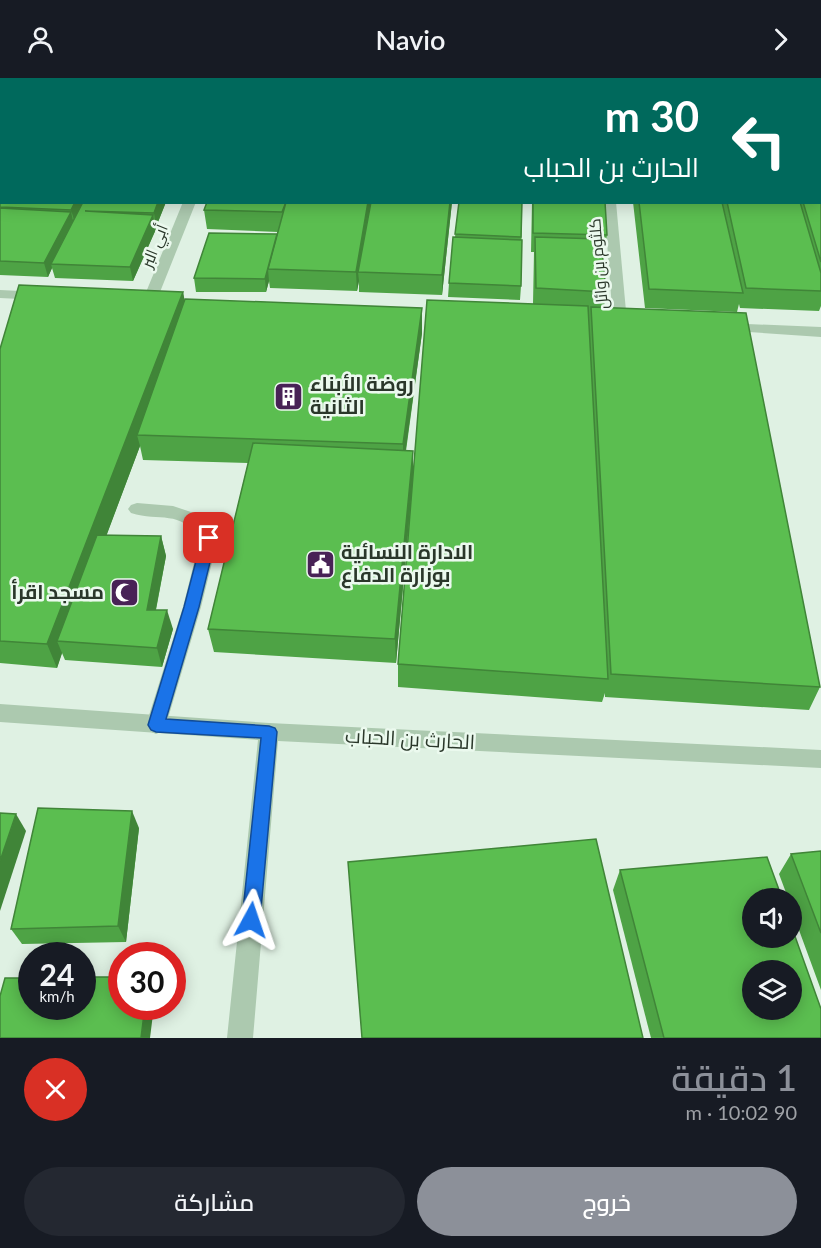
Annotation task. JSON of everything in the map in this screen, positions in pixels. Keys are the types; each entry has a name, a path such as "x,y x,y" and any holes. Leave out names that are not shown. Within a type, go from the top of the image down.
{"street":[{"name":"أبي البر","path":"149,302 189,204"},
{"name":"كلثوم بن وائل","path":"610,204 620,322"},
{"path":"0,294 57,297"},
{"path":"714,327 821,332"},
{"path":"138,509 173,512 197,520 209,538 192,607 156,725"},
{"name":"الحارث بن الحباب","path":"0,713 269,732 821,759"},
{"path":"240,1038 269,732"}],"building":[{"path":"0,204 74,204 71,210 0,207"},
{"path":"82,204 157,204 154,213 85,211 153,215 130,267 51,264"},
{"path":"206,204 285,204 282,212 204,210"},
{"path":"285,204 368,204 356,272 268,269"},
{"path":"371,204 450,204 442,275 358,272"},
{"path":"459,204 522,204 521,237 455,234"},
{"path":"533,204 605,204 607,235 533,233"},
{"path":"639,204 722,204 743,293 649,289"},
{"path":"727,204 801,204 821,273 821,291 746,288"},
{"path":"804,204 821,204 821,262"},
{"path":"0,208 71,212 44,263 0,261"},
{"path":"209,233 277,234 265,279 194,278"},
{"path":"453,237 522,240 521,286 449,283"},
{"path":"535,237 601,239 606,292 536,288"},
{"path":"19,285 183,292 47,644 0,641 0,349"},
{"name":"روضة الأبناء الثانية","path":"185,299 422,308 403,444 137,435"},
{"path":"427,300 588,306 608,679 398,664"},
{"path":"591,307 746,313 820,687 611,674"},
{"name":"الادارة النسائية بوزارة الدفاع","path":"253,443 413,451 395,639 208,629"},
{"name":"مسجد اقرأ","path":"97,535 161,536 147,610 167,610 157,648 57,641"},
{"path":"38,808 132,811 118,926 11,929"},
{"path":"0,813 16,814 0,861"},
{"path":"596,839 643,1038 362,1038 348,862"},
{"path":"821,851 821,933 791,854"},
{"path":"767,857 778,888 742,888 742,948 799,948 821,1009 821,1038 664,1038 620,870"},
{"path":"96,977 108,977 108,1020 143,1020 141,1038 0,1038 0,996 5,978 18,978 18,1020 96,1020"}],"place":[{"name":"روضة الأبناء الثانية","path":"289,396"},
{"name":"الادارة النسائية بوزارة الدفاع","path":"320,564"},
{"name":"مسجد اقرأ","path":"125,592"}],"route":[{"path":"209,538 192,607 156,725 269,732 251,920"}]}
